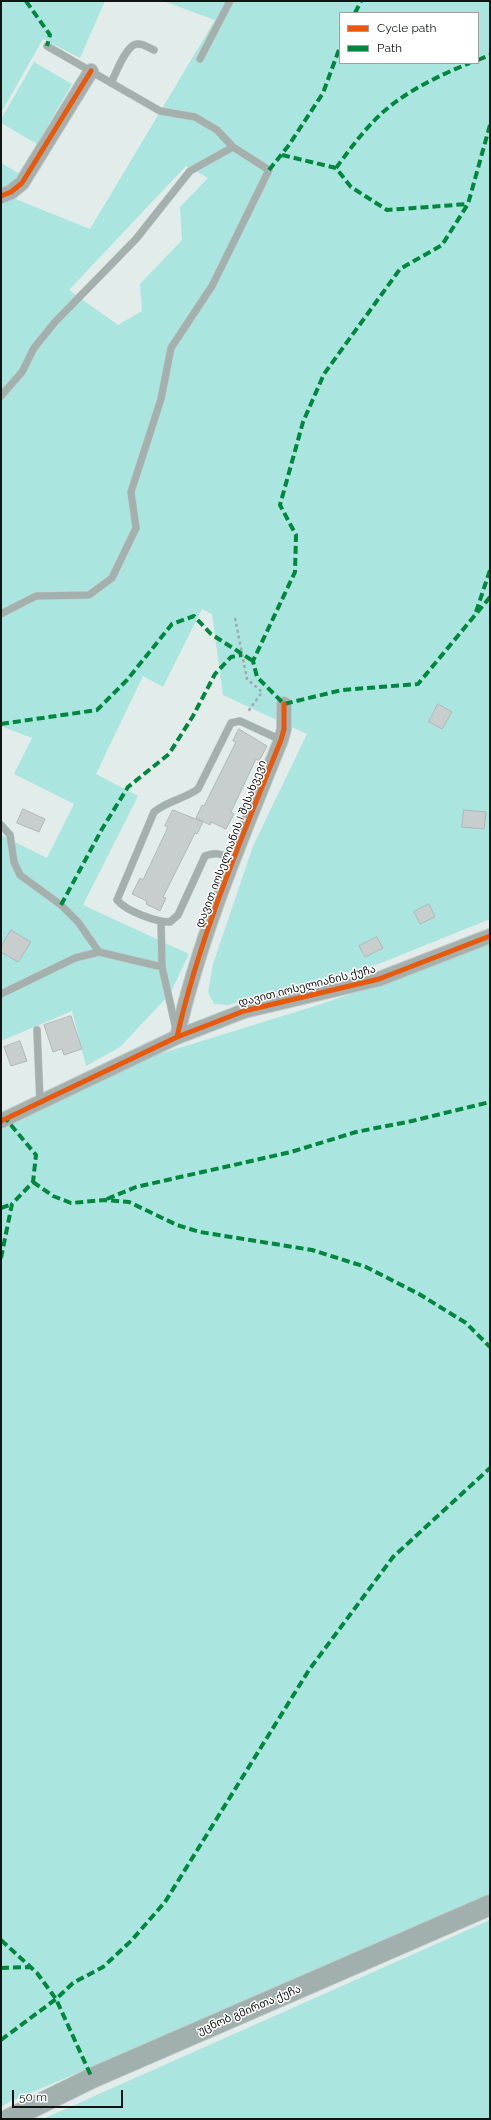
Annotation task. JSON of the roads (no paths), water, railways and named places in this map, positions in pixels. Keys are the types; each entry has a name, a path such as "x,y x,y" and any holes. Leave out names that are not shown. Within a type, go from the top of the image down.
{"main road":[{"name":"უცნობ გმირთა ქუჩა","path":"9,2119 92,2078 490,1905"}],"street":[{"path":"1,196 11,192 22,183 91,71"},
{"name":"დავით იოსელიანის I შესახვევი","path":"177,1037 196,967 234,859 281,740 284,729 284,704"},
{"name":"დავით იოსელიანის ქუჩა","path":"1,1121 177,1037 244,1010 379,979 490,936"}],"lane":[{"path":"200,59 230,1"},
{"path":"111,83 128,48 136,44 142,44 154,50"},
{"path":"1,614 36,596 89,595 112,578 136,528 132,492 161,399 171,348 212,286 269,170 233,147 217,130 195,116 160,111 47,46"},
{"path":"1,396 22,372 34,348 55,322 136,240 190,171 233,147"},
{"path":"234,859 217,853 212,853 205,856 178,915 170,922 161,922 122,906 117,900 154,812 162,806 190,795 198,789 231,724 240,721 281,740"},
{"path":"1,825 10,835 14,862 20,875 61,904 78,922 99,952"},
{"path":"161,922 162,967 177,1037"},
{"path":"1,994 75,958 99,952 162,967"},
{"path":"37,1030 40,1102"}]}
